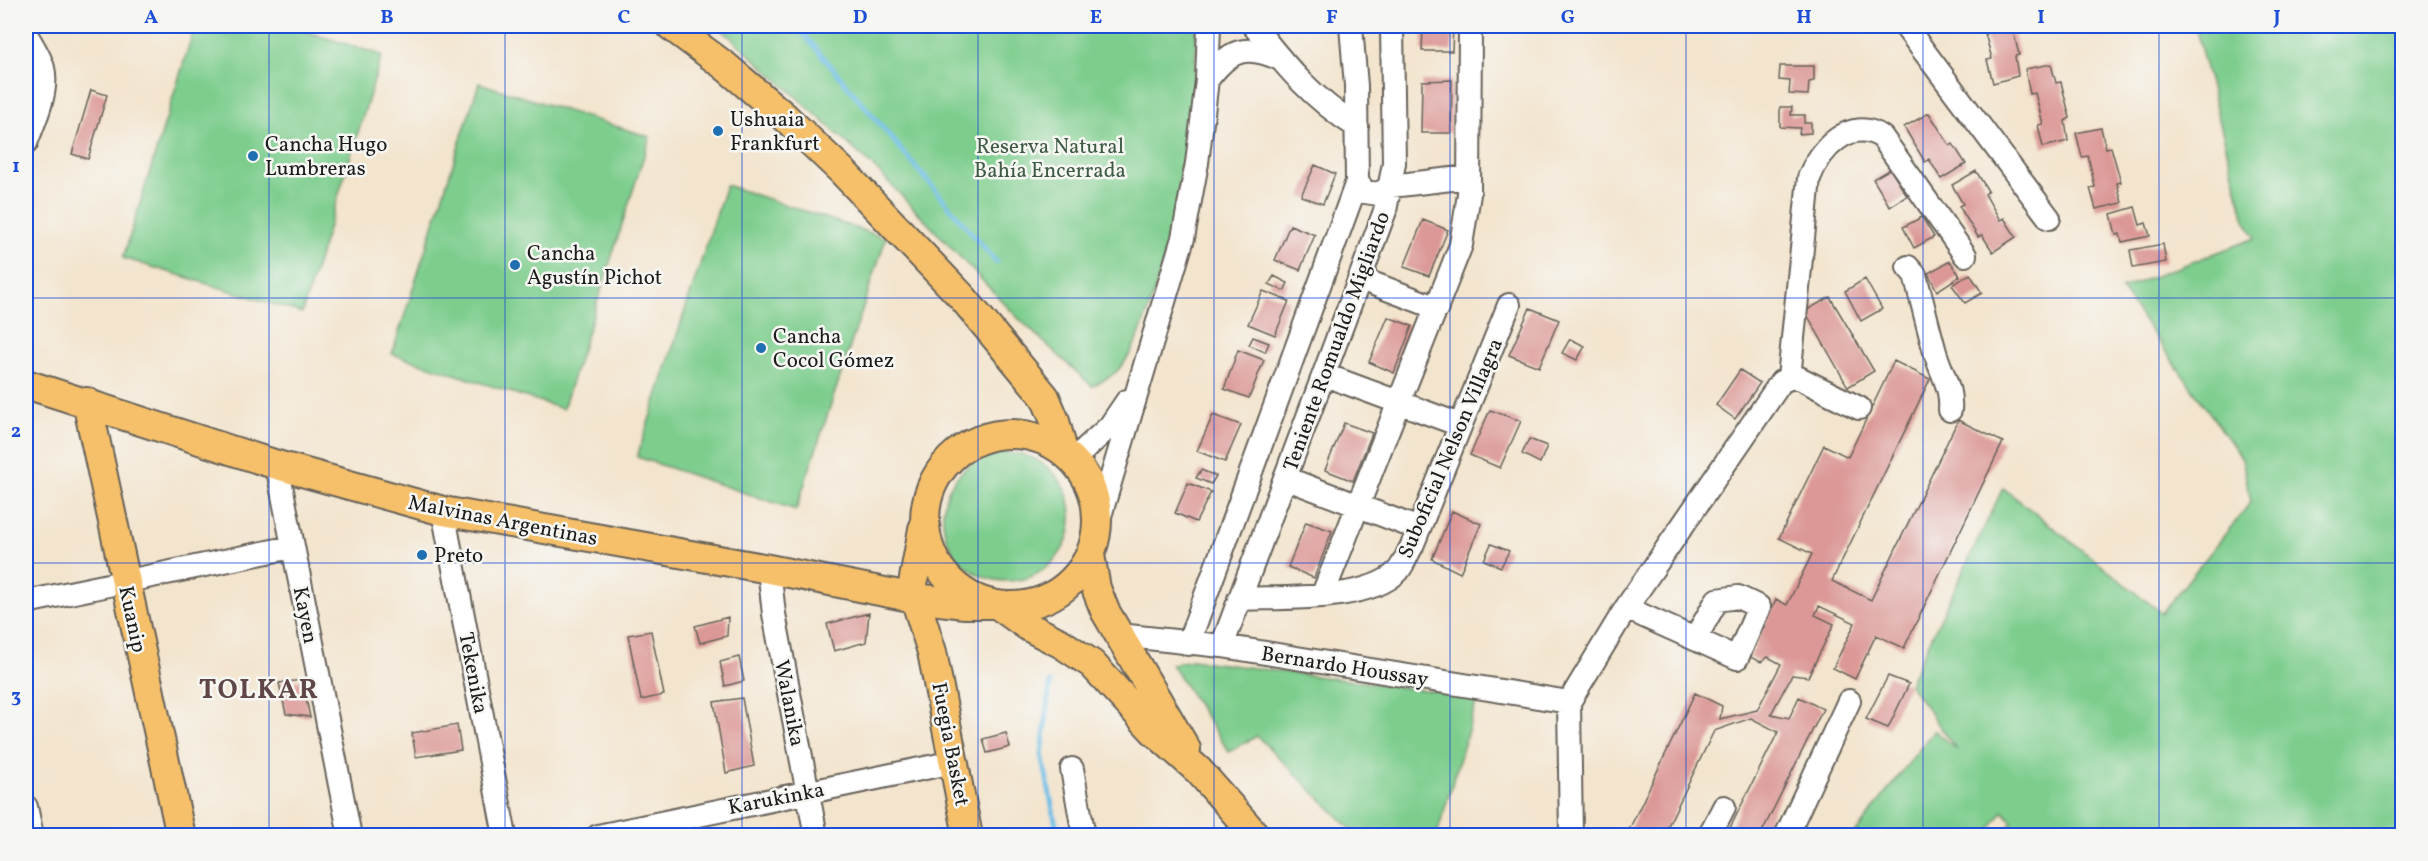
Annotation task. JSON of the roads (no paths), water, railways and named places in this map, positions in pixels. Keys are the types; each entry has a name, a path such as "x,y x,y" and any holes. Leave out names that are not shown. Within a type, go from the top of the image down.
{"main road":[{"path":"671,26 785,117 842,171 963,298 1045,397 1068,456 1087,480 1095,502 1096,526 1090,555 1096,588 1105,611 1199,771"},
{"name":"Malvinas Argentinas","path":"26,384 277,465 443,511 769,569 927,600 995,604"},
{"name":"Kuanip","path":"87,402 181,836"},
{"path":"927,600 914,584 928,495 938,473 954,456 973,442 996,435 1020,434 1042,440 1068,456"},
{"path":"925,518 927,542 937,563 951,582 970,596 995,604 1017,606 1050,597 1072,579 1090,555"},
{"name":"Fuegia Basket","path":"927,600 932,652 968,836"},
{"path":"995,604 1029,627 1080,654 1092,664 1152,730 1199,771 1257,836"}],"street":[{"path":"1096,526 1172,276 1192,199 1207,80 1209,26"},
{"path":"1254,26 1314,97 1357,127"},
{"name":"Teniente Romualdo Migliardo","path":"1188,644 1357,182 1356,87 1351,26"},
{"name":"Teniente Romualdo Migliardo","path":"1222,646 1385,211 1394,163 1392,26"},
{"path":"1323,594 1461,245 1467,219 1469,177 1470,26"},
{"path":"1905,26 2049,218"},
{"path":"26,34 39,59 44,81 41,98 26,143"},
{"path":"1207,80 1218,65 1230,55 1245,50 1261,51 1280,59"},
{"path":"1356,87 1360,80 1372,75 1386,78 1393,86"},
{"path":"1789,378 1809,178 1820,155 1839,137 1862,130 1873,131 1882,137 1965,255"},
{"path":"1357,182 1360,188 1371,194 1385,192 1391,186 1469,177"},
{"path":"1908,267 1915,275 1935,352 1949,386 1950,410"},
{"path":"1361,279 1437,308"},
{"name":"Suboficial Nelson Villagra","path":"1239,599 1349,593 1368,589 1385,581 1399,569 1419,529 1509,305"},
{"path":"1068,456 1110,426 1120,414 1142,373"},
{"path":"1325,375 1460,426"},
{"path":"1571,836 1569,702 1620,609 1675,524 1781,382 1789,378 1808,382 1859,408"},
{"name":"Kayen","path":"277,465 350,836"},
{"path":"1285,478 1419,529"},
{"name":"Tekenika","path":"443,511 505,836"},
{"path":"26,602 292,547"},
{"name":"Walanika","path":"769,569 774,614 816,836"},
{"path":"1620,609 1695,639"},
{"name":"Bernardo Houssay","path":"1119,635 1222,646 1569,702"},
{"path":"1786,836 1849,701"},
{"name":"Karukinka","path":"598,836 658,829 807,791 954,762"},
{"path":"1072,769 1084,836"},
{"path":"26,807 32,836"},
{"path":"1709,836 1724,807"}],"waterway":[{"path":"797,26 996,262"},
{"path":"1050,683 1042,754 1058,836"}],"place":[{"name":"Ushuaia Frankfurt","path":"718,131"},
{"name":"Cancha Hugo Lumbreras","path":"253,156"},
{"name":"Cancha Agustín Pichot","path":"515,265"},
{"name":"Cancha Cocol Gómez","path":"761,348"},
{"name":"Preto","path":"422,555"}],"district":[{"name":"TOLKAR","path":"259,689"}],"park label":[{"name":"Reserva Natural Bahía Encerrada","path":"1050,158"}]}
